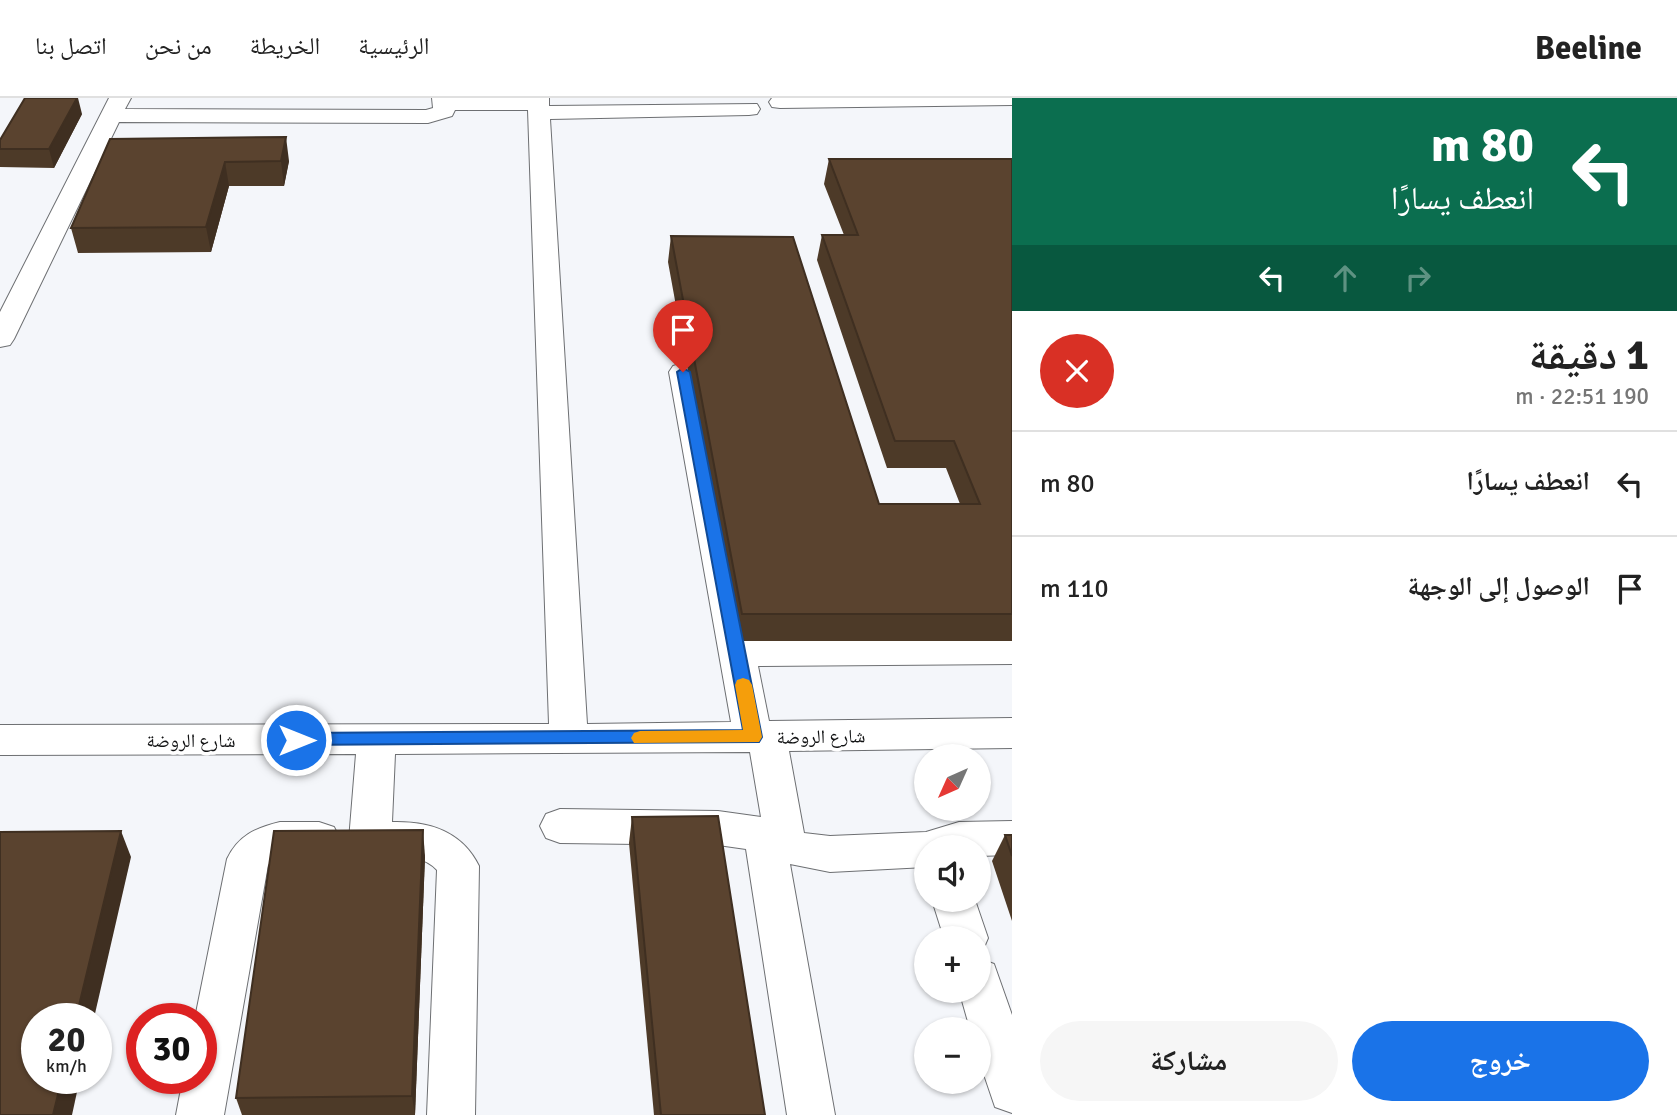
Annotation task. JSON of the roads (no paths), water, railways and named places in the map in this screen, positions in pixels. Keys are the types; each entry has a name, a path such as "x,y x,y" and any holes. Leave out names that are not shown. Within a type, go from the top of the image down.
{"street":[{"path":"538,104 686,98"},
{"path":"0,339 115,107 325,107 428,117 444,111 444,101 538,104 741,103 770,109 780,100 1007,100"},
{"path":"538,104 569,739"},
{"path":"683,372 737,653 760,737 811,1115"},
{"path":"737,653 1012,651"},
{"name":"شارع الروضة","path":"0,740 569,739 1012,733"},
{"path":"370,839 376,740"},
{"path":"560,827 718,828 830,854 914,848"},
{"path":"991,838 1012,838"},
{"path":"200,1115 247,859 260,845 274,840 370,839 426,839 447,851 458,866 451,1115"},
{"path":"985,1003 1012,1090"}]}
